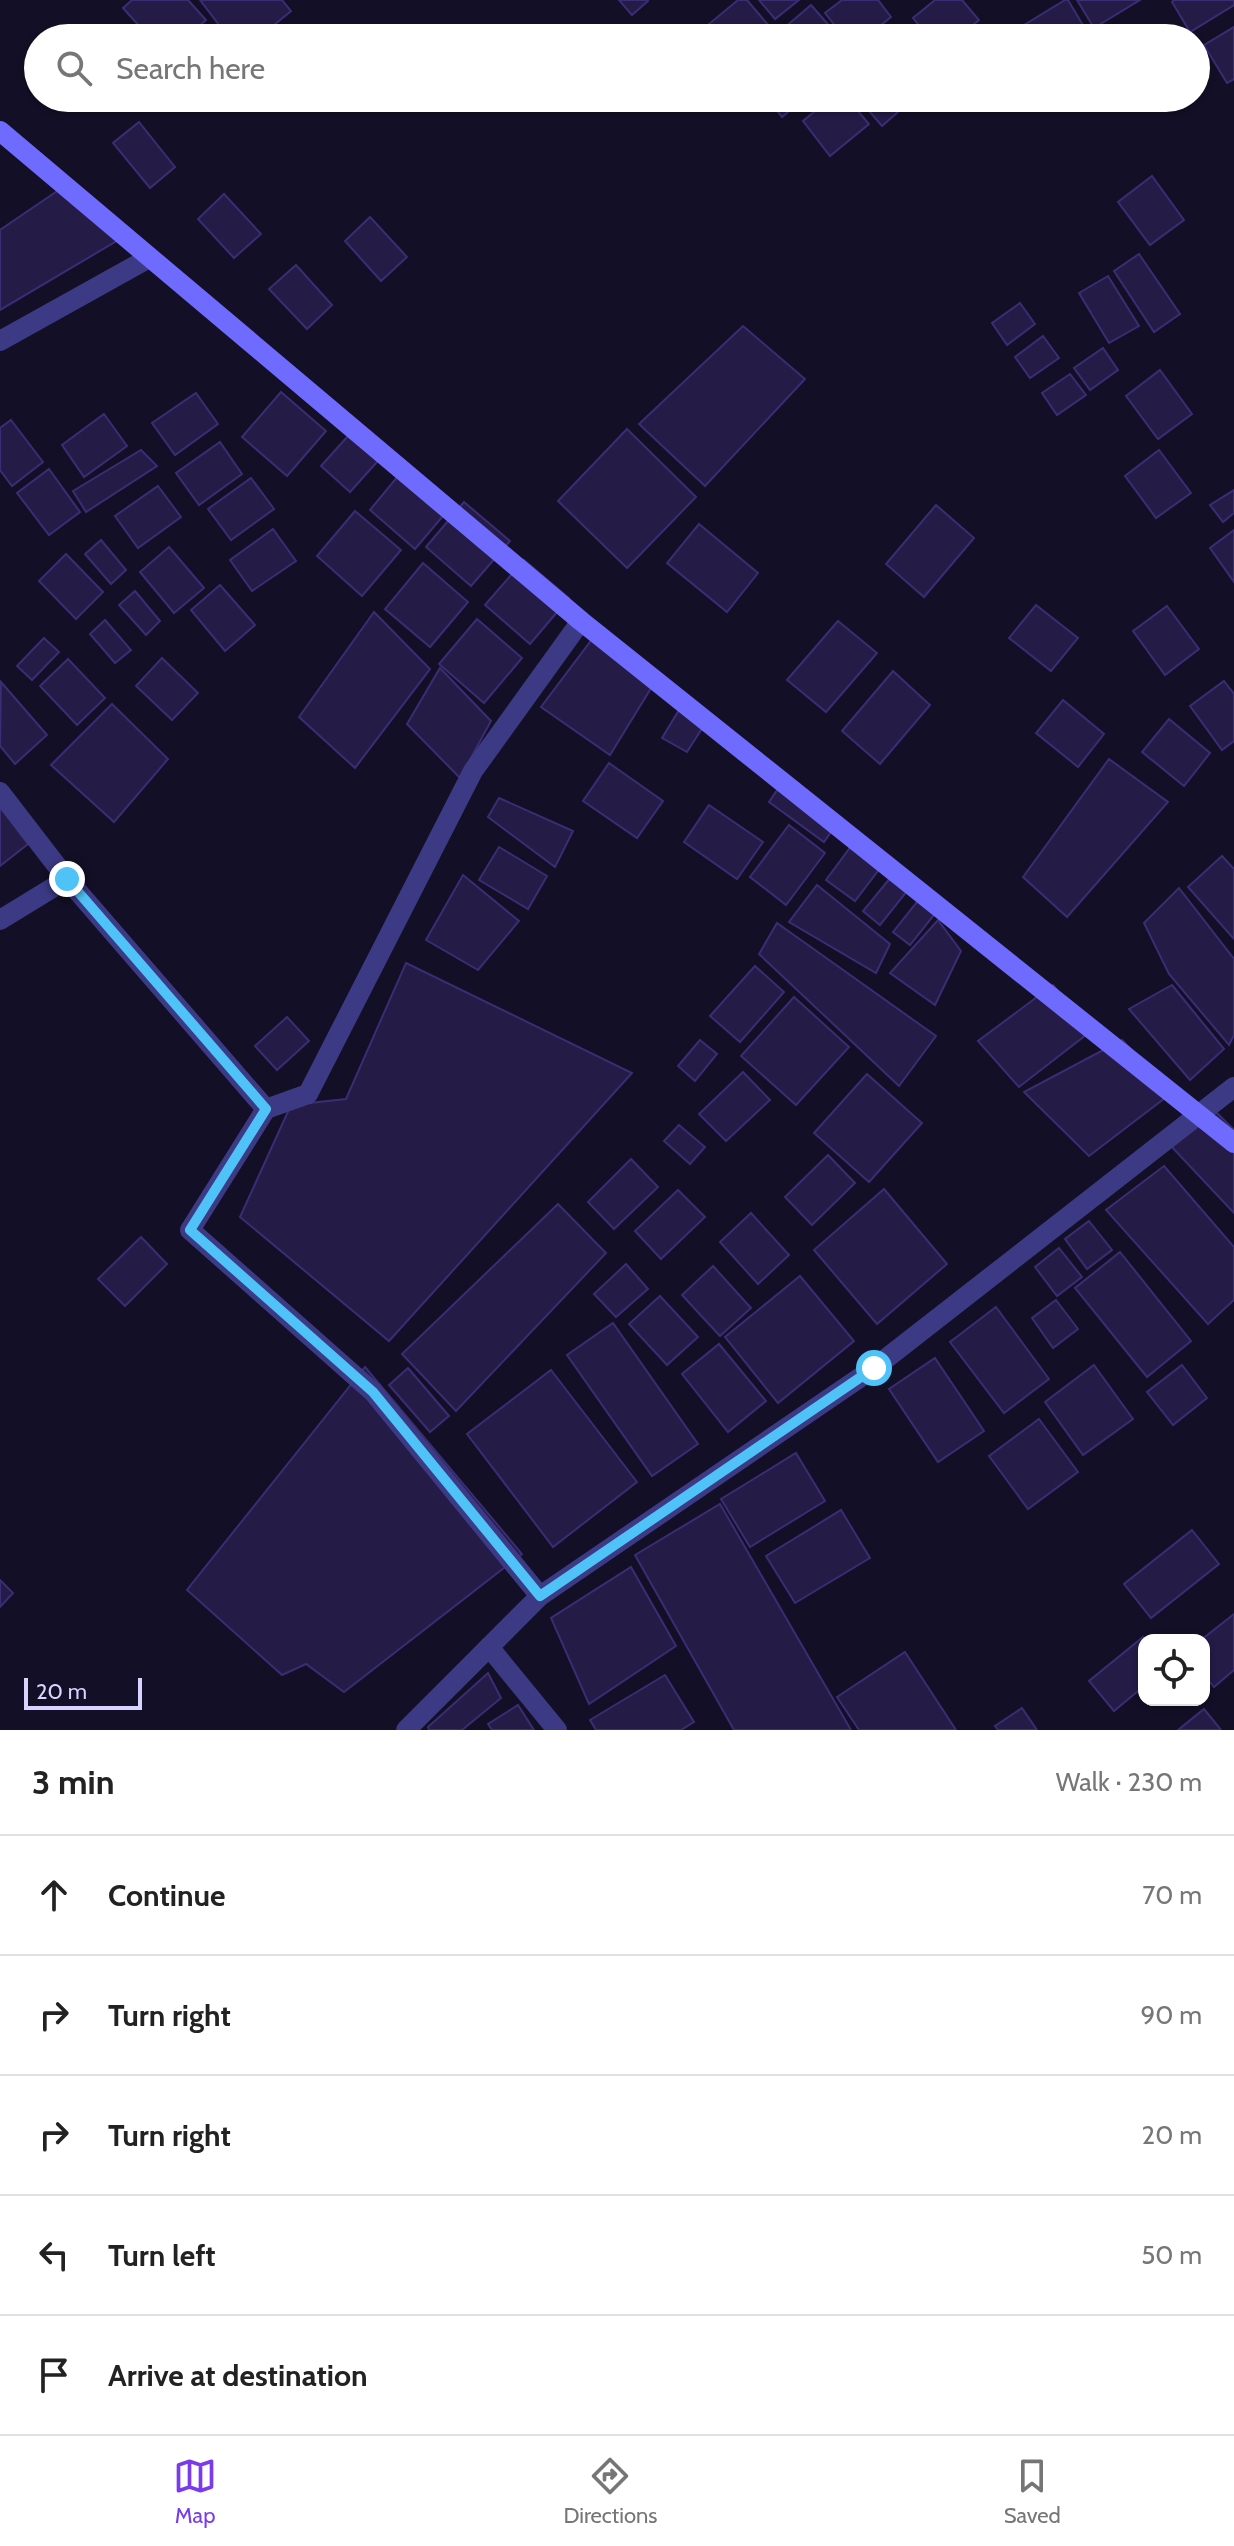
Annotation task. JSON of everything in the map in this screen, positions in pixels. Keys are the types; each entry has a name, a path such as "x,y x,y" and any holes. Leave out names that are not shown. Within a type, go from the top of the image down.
{"street":[{"path":"0,131 581,621 1234,1143"},
{"path":"0,341 149,258"},
{"path":"540,1596 373,1392 190,1230 266,1109 308,1094 473,771 581,621"},
{"path":"0,792 67,879 266,1109"},
{"path":"0,920 67,879"},
{"path":"406,1730 540,1596 874,1368 1234,1087"},
{"path":"489,1647 557,1730"}],"building":[{"path":"132,0 188,0 206,20 202,24 137,24 123,8"},
{"path":"200,0 282,0 291,11 275,24 218,24"},
{"path":"619,0 647,0 648,1 632,15"},
{"path":"738,0 747,0 767,24 709,24"},
{"path":"759,0 799,0 775,19"},
{"path":"842,0 878,0 891,17 882,24 834,24 825,13"},
{"path":"935,0 962,0 979,20 974,24 918,24 913,18"},
{"path":"1068,0 1082,24 1026,24"},
{"path":"1077,0 1140,0 1101,24 1092,24"},
{"path":"1234,0 1234,5 1203,24 1185,24 1172,2"},
{"path":"811,5 828,24 789,24"},
{"path":"1234,27 1234,79 1227,83 1210,55 1210,41"},
{"path":"814,112 859,112 869,124 830,156 803,121"},
{"path":"870,112 898,112 882,126"},
{"path":"139,122 175,167 150,188 113,143"},
{"path":"1152,176 1184,220 1150,245 1118,202"},
{"path":"69,183 120,239 0,310 0,230"},
{"path":"224,194 261,234 234,258 198,219"},
{"path":"370,217 407,257 381,281 345,241"},
{"path":"1139,254 1180,314 1154,332 1114,271"},
{"path":"296,265 332,305 307,329 269,289"},
{"path":"1108,276 1139,326 1109,343 1079,293"},
{"path":"1020,303 1035,324 1007,345 992,323"},
{"path":"743,326 805,379 705,486 639,424"},
{"path":"1043,336 1059,358 1030,378 1015,357"},
{"path":"1103,348 1118,370 1090,390 1074,368"},
{"path":"1160,370 1192,414 1158,439 1126,396"},
{"path":"1070,374 1086,395 1057,415 1042,393"},
{"path":"281,392 326,431 287,476 242,437"},
{"path":"196,393 218,424 175,455 152,423"},
{"path":"104,414 127,446 84,477 62,445"},
{"path":"11,420 43,462 12,486 0,470 0,428"},
{"path":"357,426 385,453 350,492 321,466"},
{"path":"627,429 696,497 627,568 558,501"},
{"path":"220,442 242,474 199,505 176,473"},
{"path":"141,450 157,466 86,512 73,491"},
{"path":"1159,450 1191,493 1156,518 1125,476"},
{"path":"408,464 454,503 415,549 370,510"},
{"path":"49,469 80,512 49,535 17,493"},
{"path":"251,478 274,509 231,540 208,509"},
{"path":"158,486 181,517 138,548 115,516"},
{"path":"1234,490 1234,513 1223,522 1210,505"},
{"path":"464,502 510,541 471,586 426,547"},
{"path":"936,505 974,538 924,597 886,564"},
{"path":"355,511 401,550 362,596 317,556"},
{"path":"699,524 758,573 727,612 667,563"},
{"path":"273,529 296,561 252,591 230,560"},
{"path":"1234,530 1234,582 1210,548"},
{"path":"101,540 126,570 111,584 85,554"},
{"path":"169,547 204,588 174,613 140,572"},
{"path":"66,554 103,592 76,619 39,581"},
{"path":"524,560 569,598 530,644 485,605"},
{"path":"423,563 468,602 430,647 385,609"},
{"path":"220,585 255,625 225,651 191,610"},
{"path":"135,591 160,621 146,635 119,605"},
{"path":"1036,605 1078,638 1051,671 1009,638"},
{"path":"1167,606 1199,649 1165,675 1133,631"},
{"path":"374,612 430,669 355,768 299,717"},
{"path":"477,619 522,658 484,703 439,664"},
{"path":"105,620 131,650 115,663 90,634"},
{"path":"838,621 877,653 826,712 787,680"},
{"path":"44,638 59,652 32,680 17,666"},
{"path":"593,638 653,685 610,755 541,707"},
{"path":"162,658 198,693 172,720 136,686"},
{"path":"68,659 105,698 77,725 40,686"},
{"path":"440,668 491,721 460,778 407,724"},
{"path":"893,671 930,705 880,764 842,731"},
{"path":"1224,681 1234,694 1234,741 1222,750 1190,706"},
{"path":"1,682 47,735 15,764 0,746"},
{"path":"687,697 708,719 687,752 662,738"},
{"path":"1063,700 1104,734 1078,767 1036,733"},
{"path":"112,704 168,759 114,822 51,765"},
{"path":"1169,719 1210,753 1184,786 1142,752"},
{"path":"1109,759 1168,802 1067,917 1023,877"},
{"path":"609,763 663,801 637,838 583,801"},
{"path":"782,783 838,822 824,842 769,802"},
{"path":"499,798 573,831 555,867 488,817"},
{"path":"709,805 763,842 737,879 684,842"},
{"path":"0,807 28,844 0,866"},
{"path":"789,825 825,853 786,905 750,877"},
{"path":"855,841 884,863 855,901 826,880"},
{"path":"499,847 547,876 528,909 479,880"},
{"path":"1222,856 1234,869 1234,939 1188,887"},
{"path":"463,875 519,921 478,970 426,940"},
{"path":"891,877 907,891 880,925 863,911"},
{"path":"817,885 890,944 876,973 789,922"},
{"path":"1179,888 1234,959 1234,1035 1229,1045 1169,974 1144,923"},
{"path":"921,897 937,911 910,945 893,932"},
{"path":"938,920 961,951 935,1005 890,973"},
{"path":"777,923 936,1036 899,1086 759,954"},
{"path":"406,963 632,1073 389,1341 240,1217 291,1105 346,1099"},
{"path":"755,966 784,992 740,1042 710,1016"},
{"path":"1053,985 1091,1031 1019,1087 978,1041"},
{"path":"1172,985 1224,1049 1190,1080 1129,1009"},
{"path":"794,997 849,1047 796,1105 741,1056"},
{"path":"287,1017 309,1041 277,1070 255,1046"},
{"path":"700,1040 717,1054 695,1081 678,1066"},
{"path":"1122,1040 1173,1092 1089,1156 1024,1092"},
{"path":"743,1072 770,1100 726,1141 699,1114"},
{"path":"867,1074 922,1123 869,1182 814,1133"},
{"path":"1212,1108 1234,1130 1234,1213 1170,1145"},
{"path":"679,1125 705,1147 690,1164 664,1141"},
{"path":"828,1155 855,1183 812,1225 785,1197"},
{"path":"631,1159 658,1187 614,1229 588,1202"},
{"path":"1164,1166 1234,1247 1234,1300 1208,1324 1106,1210"},
{"path":"884,1189 947,1264 877,1324 814,1250"},
{"path":"678,1190 705,1217 661,1259 635,1231"},
{"path":"558,1204 606,1253 456,1411 402,1354"},
{"path":"751,1213 789,1255 758,1284 720,1242"},
{"path":"1089,1221 1112,1250 1087,1269 1065,1239"},
{"path":"141,1237 167,1264 125,1306 98,1279"},
{"path":"1059,1248 1082,1277 1057,1296 1035,1267"},
{"path":"1120,1252 1191,1341 1147,1377 1075,1288"},
{"path":"626,1264 648,1289 616,1317 594,1294"},
{"path":"713,1266 751,1308 720,1336 682,1295"},
{"path":"800,1276 854,1341 778,1403 725,1337"},
{"path":"660,1296 698,1337 667,1365 629,1324"},
{"path":"1056,1300 1078,1329 1053,1348 1032,1318"},
{"path":"996,1307 1049,1379 1004,1413 950,1342"},
{"path":"613,1323 698,1444 652,1476 567,1355"},
{"path":"719,1344 766,1401 728,1432 682,1374"},
{"path":"935,1358 984,1431 938,1462 889,1389"},
{"path":"1094,1365 1133,1419 1083,1455 1045,1402"},
{"path":"1182,1365 1207,1398 1173,1425 1147,1392"},
{"path":"365,1367 522,1554 344,1692 306,1664 282,1675 187,1590"},
{"path":"408,1368 449,1416 430,1432 389,1385"},
{"path":"551,1370 637,1482 553,1547 467,1434"},
{"path":"1039,1419 1078,1472 1028,1509 989,1456"},
{"path":"796,1453 825,1501 750,1547 721,1499"},
{"path":"720,1504 851,1730 734,1730 635,1555"},
{"path":"841,1510 870,1558 795,1603 766,1556"},
{"path":"1192,1530 1219,1564 1151,1618 1124,1584"},
{"path":"631,1567 676,1646 589,1704 551,1618"},
{"path":"0,1580 13,1593 0,1607"},
{"path":"1234,1614 1234,1670 1214,1687 1210,1682 1209,1634"},
{"path":"1138,1641 1138,1691 1114,1711 1089,1681"},
{"path":"905,1652 956,1730 859,1730 837,1697"},
{"path":"488,1673 501,1698 462,1730 429,1730 428,1727"},
{"path":"665,1675 694,1722 681,1730 596,1730 590,1720"},
{"path":"518,1705 534,1730 492,1730 488,1724"},
{"path":"1022,1708 1037,1730 998,1730 995,1726"},
{"path":"1204,1709 1221,1730 1178,1730"}],"route":[{"path":"67,879 266,1109 190,1230 373,1392 540,1596 874,1368"}]}
